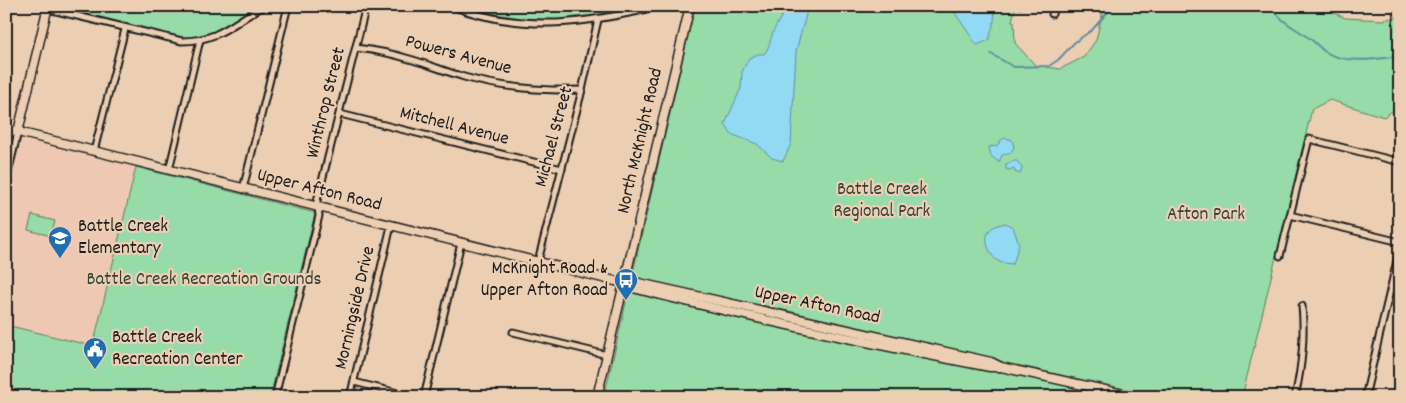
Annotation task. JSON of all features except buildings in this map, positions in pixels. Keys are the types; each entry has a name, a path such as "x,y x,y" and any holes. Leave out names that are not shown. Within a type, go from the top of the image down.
{"street":[{"path":"6,181 48,8 124,29 182,41 200,40 218,34 264,6"},
{"path":"244,189 288,6"},
{"name":"Winthrop Street","path":"275,397 319,216 317,201 366,6"},
{"path":"452,6 478,15 536,24 576,23 598,20 661,6"},
{"name":"North McKnight Road","path":"597,397 690,6"},
{"path":"1052,14 1055,6"},
{"name":"Michael Street","path":"538,262 598,20"},
{"path":"94,151 124,29"},
{"path":"169,170 200,40"},
{"name":"Powers Avenue","path":"356,48 376,50 411,59 462,77 501,86 541,90 582,90"},
{"name":"Mitchell Avenue","path":"340,114 562,168"},
{"name":"Upper Afton Road","path":"6,129 624,283 639,283 991,362 1000,368 1137,397"},
{"path":"1280,256 1309,139 1400,162"},
{"path":"1290,216 1400,242"},
{"name":"Morningside Drive","path":"350,397 391,226"},
{"path":"424,397 460,243"},
{"path":"1365,397 1400,248"},
{"path":"1295,397 1303,356 1304,327 1302,306"},
{"path":"513,332 607,355"},
{"path":"354,382 414,397"}],"shaded area":[{"name":"Battle Creek Elementary","path":"20,138 136,167 93,347 6,325 6,192"}],"green space":[{"path":"57,6 258,6 215,31 195,37 183,38"},
{"path":"465,6 646,6 603,16 547,20 514,17"},
{"name":"Battle Creek Regional Park","path":"695,6 1025,6 1021,9 1015,8 1012,21 1014,22 1015,43 1035,65 1060,69 1084,57 1096,40 1104,6 1320,6 1345,18 1384,20 1400,16 1400,105 1384,117 1330,100 1312,109 1242,397 1161,397 1088,381 1085,393 1103,397 604,397"},
{"name":"Battle Creek Recreation Grounds","path":"136,167 315,213 270,397 6,397 6,325 93,346"},
{"path":"32,215 55,221 51,236 28,230"}],"water":[{"path":"786,6 806,6 806,15 796,51 791,144 783,161 772,158 757,144 731,134 725,124 741,88 742,72 749,58 758,54 764,54"},
{"path":"950,6 995,6 994,21 989,40 977,45"},
{"path":"1005,138 1012,140 1014,147 1011,152 1002,155 999,162 991,156 989,147 997,146"},
{"path":"1017,161 1022,168 1021,173 1016,173 1014,168 1006,169 1006,164"},
{"path":"1005,223 1013,227 1019,244 1013,264 998,261 987,244 989,231 995,226"}],"waterway":[{"path":"991,54 1014,67 1049,66 1058,60 1075,42 1092,30 1113,6"},
{"path":"1271,6 1283,20 1332,55 1351,60 1400,56"}],"place":[{"name":"Battle Creek Elementary","path":"60,259"},
{"name":"McKnight Road & Upper Afton Road","path":"626,301"},
{"name":"Battle Creek Recreation Center","path":"95,370"}],"park label":[{"name":"Afton Park","path":"1206,215"}]}
